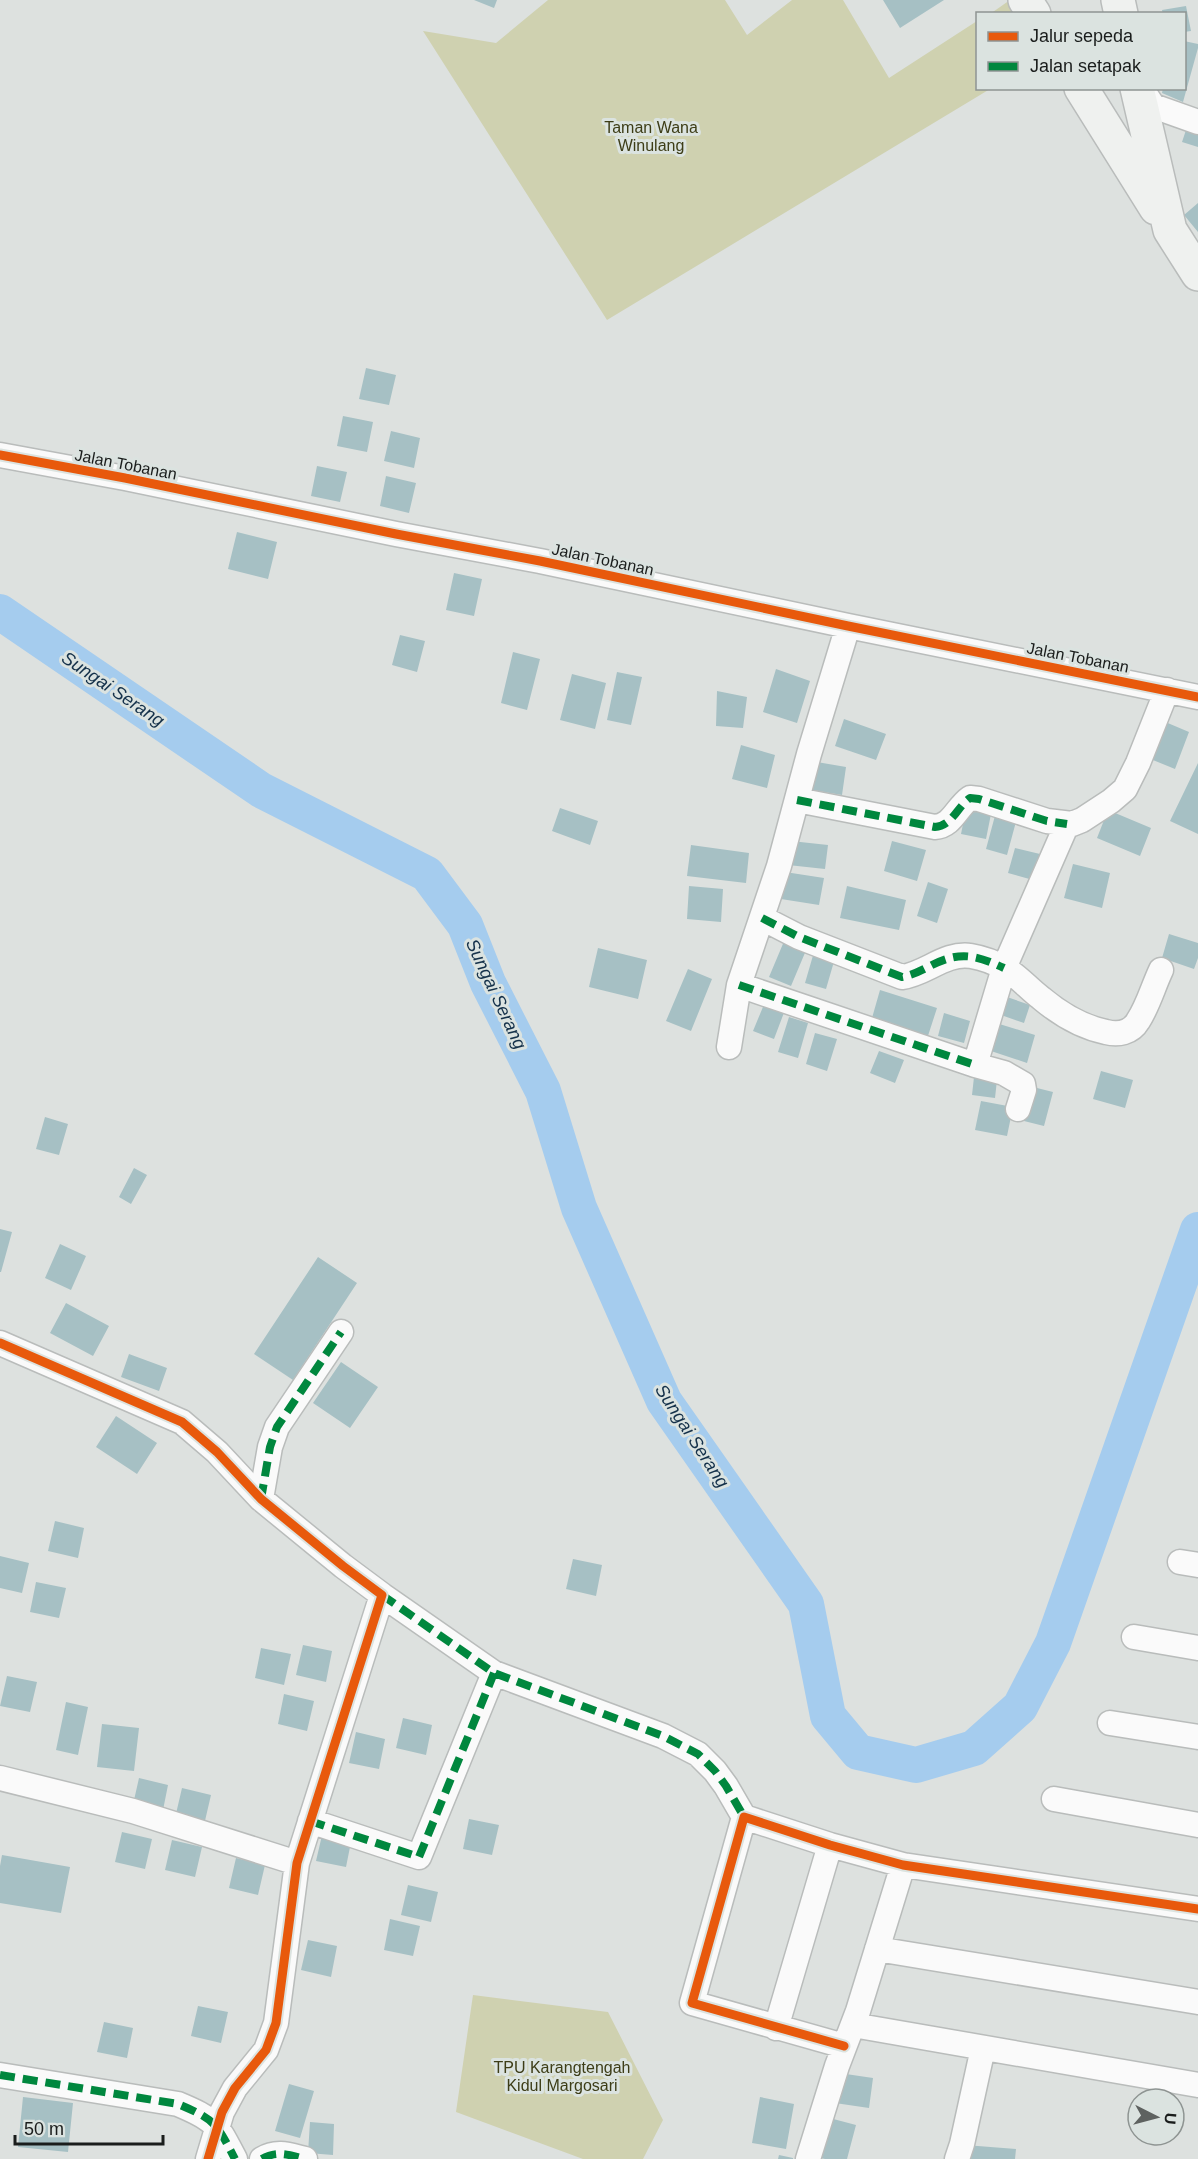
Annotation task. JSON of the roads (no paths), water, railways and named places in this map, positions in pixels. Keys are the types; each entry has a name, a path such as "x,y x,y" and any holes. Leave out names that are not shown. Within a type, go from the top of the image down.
{"main road":[{"path":"1082,90 1198,274"},
{"path":"1139,90 1170,230"}],"street":[{"path":"1141,90 1153,106 1198,122"},
{"name":"Jalan Tobanan","path":"0,455 540,561 1198,697"},
{"path":"729,1047 739,985 762,918 848,626"},
{"path":"797,800 935,827 947,823 970,798 1047,821 1072,824 1112,801 1125,789 1138,763 1167,690"},
{"path":"975,1065 1004,968 1066,824"},
{"path":"762,918 799,937 902,977 912,975 944,959 957,956 979,958 1004,968 1074,1021 1091,1029 1115,1034 1127,1032 1138,1022 1161,970"},
{"path":"739,985 1004,1073 1023,1084 1024,1090 1018,1109"},
{"path":"261,1499 270,1447 277,1427 341,1332"},
{"path":"0,1343 182,1422 217,1452 261,1499 382,1595 494,1673 681,1744 698,1754 726,1786 744,1817 830,1845 903,1865 1198,1909"},
{"path":"208,2159 218,2126 236,2088 266,2050 276,2023 297,1863 382,1595"},
{"path":"1134,1637 1198,1648"},
{"path":"310,1821 418,1857 494,1673"},
{"path":"1110,1723 1198,1737"},
{"path":"0,1778 133,1811 297,1863"},
{"path":"1054,1799 1198,1825"},
{"path":"744,1817 692,2003 776,2028 983,2048 1198,2085"},
{"path":"776,2028 830,1845"},
{"path":"808,2159 903,1865"},
{"path":"877,1949 1198,2002"},
{"path":"957,2159 983,2048"},
{"path":"0,2074 178,2104 204,2114 218,2126 235,2159"},
{"path":"262,2159 272,2153 281,2153 305,2159"}],"waterway":[{"name":"Sungai Serang","path":"0,612 261,790 427,874 465,925 488,983 543,1091 579,1208 664,1401 806,1604 828,1716 858,1752 916,1765 974,1748 1020,1707 1053,1643 1198,1230"}],"park label":[{"name":"Taman Wana Winulang","path":"651,136"},
{"name":"TPU Karangtengah Kidul Margosari","path":"562,2076"}]}
